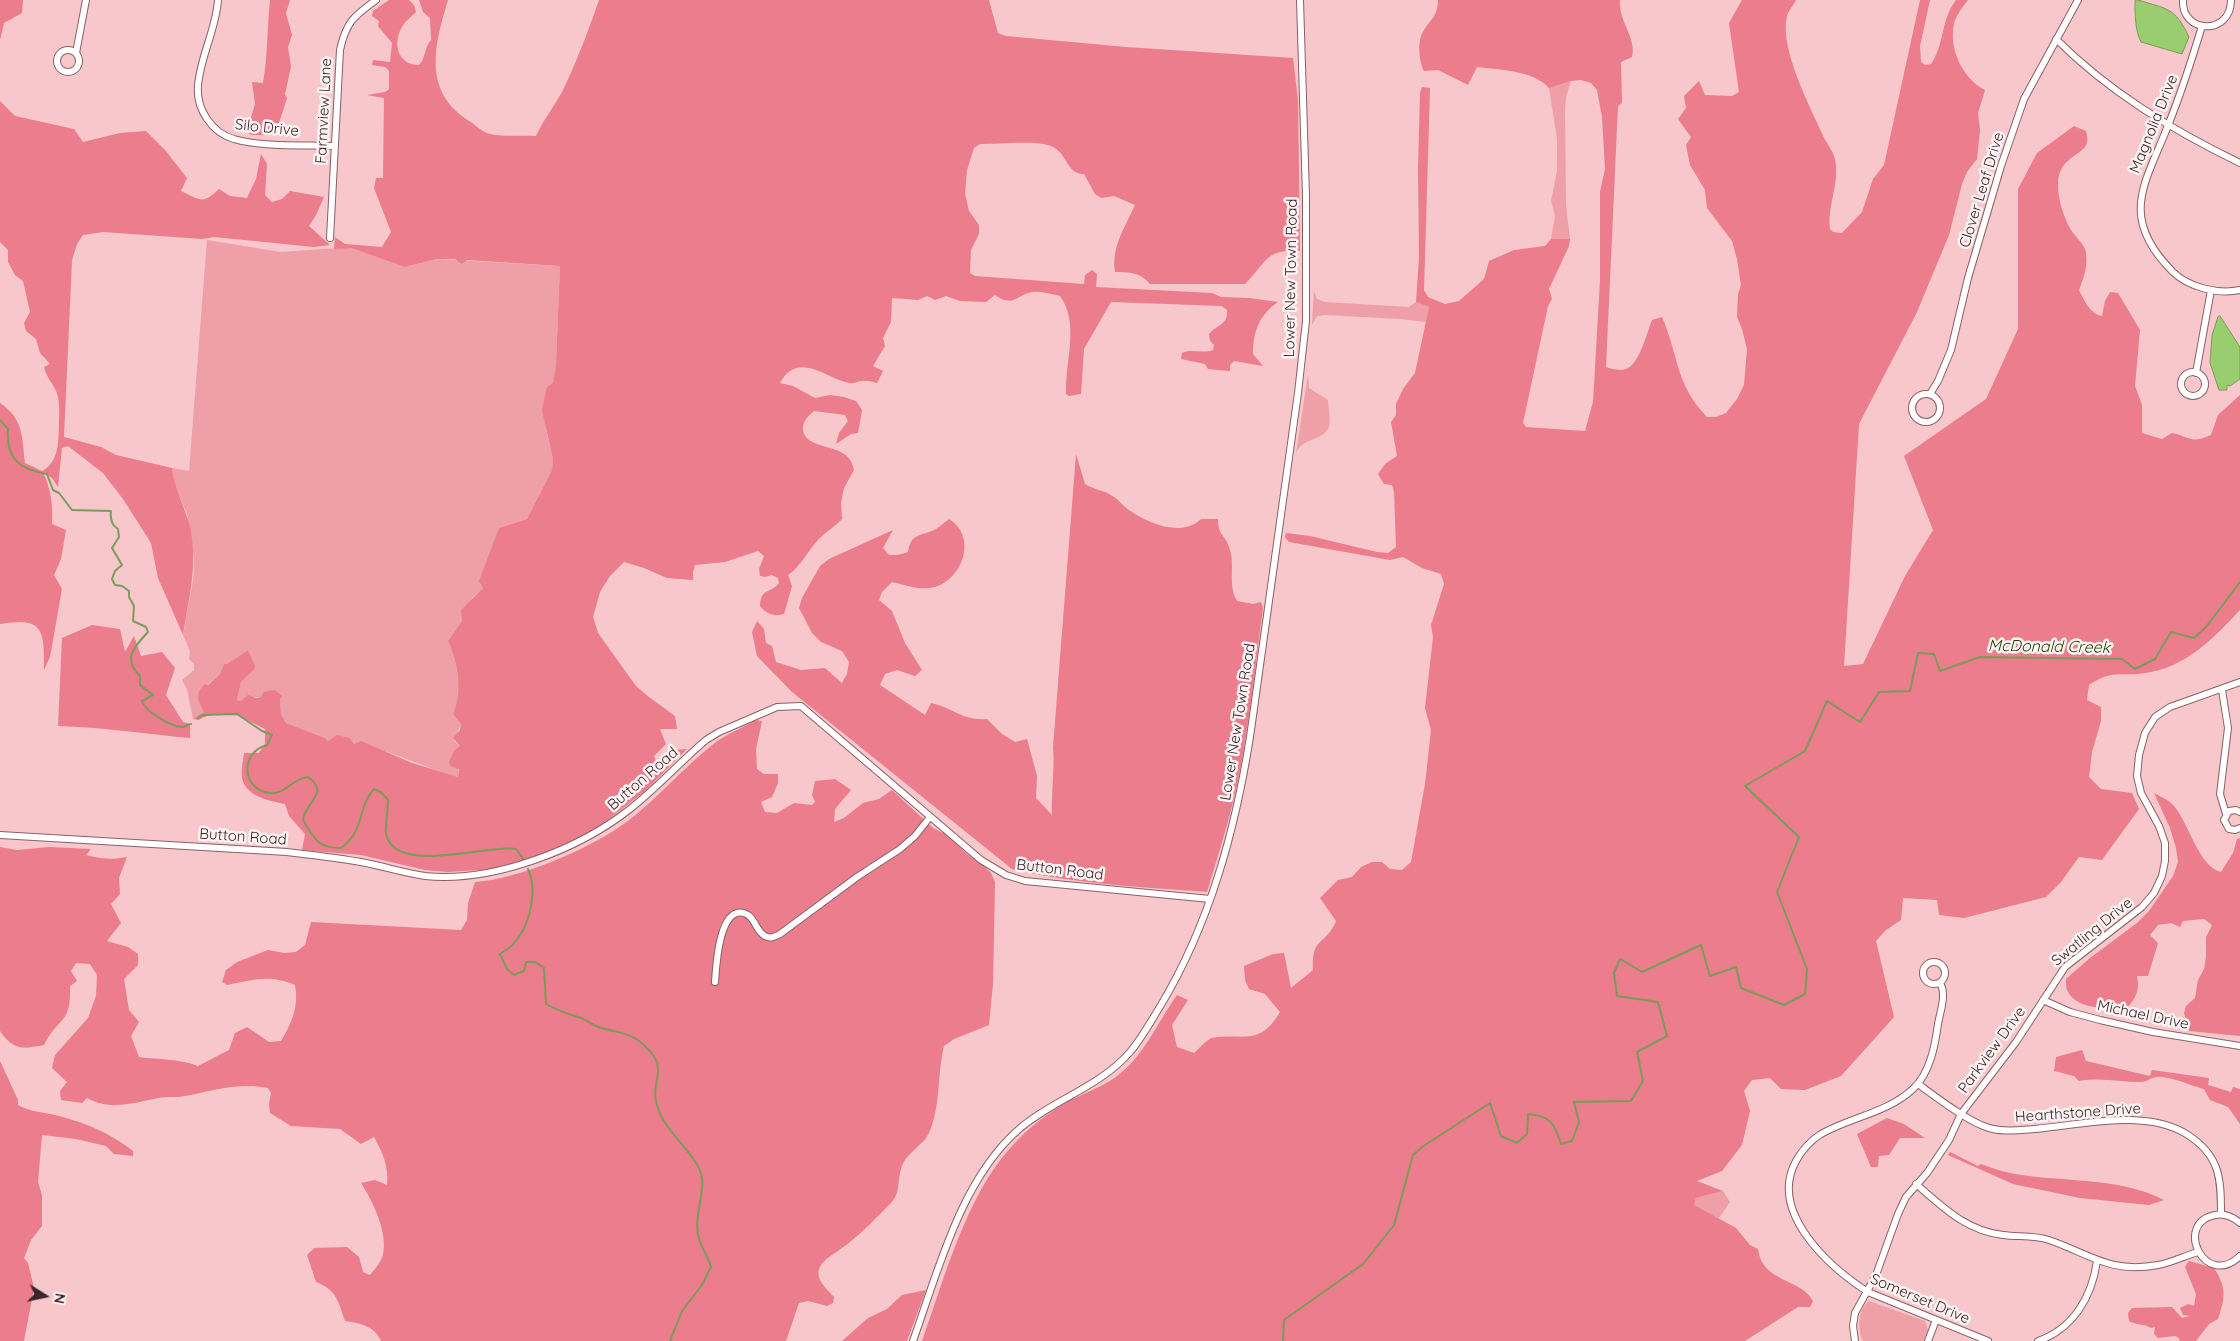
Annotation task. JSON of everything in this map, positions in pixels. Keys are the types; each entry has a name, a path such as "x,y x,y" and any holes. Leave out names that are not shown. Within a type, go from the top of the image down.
{"street":[{"path":"76,53 86,0"},
{"name":"Silo Drive","path":"218,0 198,86 199,103 207,119 221,133 234,139 252,142 334,146"},
{"name":"Farmview Lane","path":"330,238 340,50 351,20 376,0"},
{"name":"Lower New Town Road","path":"913,1341 947,1246 967,1200 999,1148 1019,1129 1052,1105 1093,1082 1118,1064 1141,1038 1189,951 1210,899 1231,830 1245,766 1260,673 1302,363 1307,275 1300,0"},
{"name":"Clover Leaf Drive","path":"1930,394 1938,400 1940,410 1933,420 1923,422 1914,413 1913,403 1920,396 1930,394 1938,381 1951,350 1968,280 2001,166 2024,99 2078,0"},
{"path":"2183,0 2184,11 2188,17 2202,26 2213,26 2225,19 2229,13 2230,0"},
{"name":"Magnolia Drive","path":"2202,26 2186,79 2146,177 2142,193 2144,227 2150,245 2161,260 2177,276 2196,286 2218,292 2240,290"},
{"path":"2056,39 2091,72 2168,126 2240,163"},
{"path":"2196,373 2211,290"},
{"name":"Swatling Drive","path":"2043,1000 2064,967 2142,907 2154,893 2162,876 2165,861 2165,843 2159,826 2142,793 2138,776 2139,755 2145,733 2155,717 2170,708 2240,682"},
{"path":"2222,690 2228,728 2220,794 2226,814 2224,820 2226,826 2232,830 2240,828"},
{"name":"Button Road","path":"0,835 287,852 333,857 427,876 445,877 496,872 526,864 604,828 631,809 706,740 777,707 789,705 800,706 981,860 1006,875 1025,880 1210,899"},
{"path":"2226,814 2232,810 2240,812"},
{"path":"715,982 718,948 729,918 736,913 743,913 753,919 762,934 773,938 857,877 900,849 915,836 930,817"},
{"name":"Somerset Drive","path":"1940,983 1943,992 1937,1032 1931,1057 1918,1084 1891,1104 1820,1135 1803,1148 1792,1170 1790,1198 1792,1211 1797,1222 1835,1268 1868,1292 1988,1341"},
{"name":"Michael Drive","path":"2043,1000 2070,1012 2117,1024 2153,1032 2240,1046"},
{"name":"Parkview Drive","path":"1855,1341 1853,1326 1855,1313 1868,1292 1884,1255 1898,1214 1916,1184 1927,1173 1949,1140 1961,1114 2016,1042 2043,1000"},
{"name":"Hearthstone Drive","path":"1918,1084 1961,1114 1991,1129 2007,1131 2101,1122 2147,1120 2180,1130 2206,1148 2213,1158 2219,1177 2221,1214"},
{"path":"1916,1184 1955,1218 1972,1228 1988,1233 2049,1240 2097,1261 2135,1268 2158,1265 2198,1252"},
{"path":"2239,1258 2228,1264 2218,1265 2204,1260 2198,1252 2195,1237 2198,1228 2208,1217 2221,1214 2232,1217 2240,1223"},
{"path":"2038,1341 2060,1331 2079,1311 2095,1274 2097,1261"},
{"path":"1928,1341 1936,1320"}],"shaded area":[{"path":"0,0 23,0 22,13 4,23 0,40"},
{"path":"270,0 290,0 286,13 292,35 288,47 291,67 285,94 287,98 277,129 268,135 251,135 247,131 255,104 252,82 263,83"},
{"path":"389,0 409,0 414,5 416,12 402,27 397,40 397,46 406,61 419,65 431,40 430,18 423,12 419,0 448,0 436,51 438,83 445,97 455,110 485,132 501,135 536,136 565,86 599,0 989,0 998,33 1006,36 1126,47 1293,58 1298,100 1300,251 1280,252 1268,258 1245,284 1150,284 1138,275 1115,272 1114,263 1117,246 1135,205 1114,196 1101,198 1095,194 1084,174 1074,171 1061,153 1051,146 1027,143 980,144 974,148 967,170 965,194 969,211 979,225 979,234 971,250 970,273 975,276 1084,284 1085,275 1092,270 1097,274 1096,287 1212,293 1221,297 1278,302 1262,318 1254,338 1253,354 1263,366 1234,361 1230,365 1230,371 1208,369 1205,364 1181,359 1182,353 1213,350 1214,345 1210,341 1209,334 1226,319 1227,310 1222,306 1111,302 1084,349 1081,394 1069,396 1066,394 1066,381 1070,343 1069,318 1060,296 1032,292 1011,301 1001,299 995,295 986,302 960,301 946,296 935,300 927,296 918,300 892,298 891,322 883,338 885,346 873,366 883,371 877,383 861,381 850,383 804,367 795,368 787,373 780,383 793,386 815,398 830,395 844,397 856,401 862,410 858,433 851,434 836,444 839,433 848,421 845,415 814,411 803,424 805,436 809,440 844,454 850,460 854,470 844,488 841,503 842,519 814,544 796,568 788,575 792,586 784,614 771,614 760,606 764,593 773,589 779,583 778,578 772,575 760,576 759,569 764,556 758,551 725,562 695,565 693,580 667,578 624,562 610,576 600,592 593,617 598,633 636,686 675,716 677,729 660,729 666,744 654,756 657,763 675,750 687,749 645,791 604,823 586,834 524,862 496,869 448,872 425,870 361,855 302,850 305,834 289,816 285,804 253,794 248,790 242,778 244,753 259,753 265,744 265,729 237,715 209,715 198,720 193,719 204,712 198,697 199,691 205,684 208,685 220,674 224,664 227,664 248,650 255,666 254,670 241,682 237,700 241,701 248,695 256,698 261,697 263,692 275,690 282,696 280,699 281,714 286,723 325,738 328,741 337,735 350,738 354,744 361,741 412,763 458,777 459,769 450,766 449,761 455,750 460,746 453,738 460,730 461,724 453,714 458,696 458,677 448,641 462,621 461,610 483,588 479,581 499,528 527,519 552,470 553,459 542,410 547,387 553,383 556,365 560,266 467,260 462,264 455,259 436,259 405,267 352,248 334,249 335,237 345,244 382,247 391,232 374,188 376,178 383,178 384,98 367,95 385,92 389,89 389,71 385,67 372,65 373,60 390,62 392,43 378,26 379,21 372,16 373,11"},
{"path":"1438,0 1620,0 1620,8 1633,50 1632,57 1621,62 1622,103 1618,106 1606,367 1621,370 1631,366 1639,354 1652,320 1662,317 1683,381 1689,393 1707,417 1716,417 1726,413 1737,399 1744,385 1747,349 1737,317 1738,294 1741,285 1732,241 1707,208 1705,190 1690,165 1686,145 1691,137 1678,119 1686,108 1684,96 1699,81 1705,95 1732,96 1739,92 1729,23 1742,0 1796,0 1788,13 1786,26 1790,57 1823,136 1834,157 1836,177 1830,212 1830,229 1833,232 1842,233 1862,212 1873,179 1884,165 1920,0 1930,0 1920,46 1921,62 1925,65 1931,64 1939,49 1947,16 1956,0 1968,0 1954,22 1953,40 1957,57 1966,73 1971,80 1985,90 1978,113 1980,130 1977,159 1967,172 1962,184 1949,235 1917,312 1859,424 1844,666 1863,664 1905,576 1933,530 1904,456 1986,399 2018,329 2018,189 2037,153 2074,126 2086,131 2087,143 2062,169 2059,176 2058,191 2066,220 2085,249 2085,270 2079,290 2091,310 2102,316 2105,301 2110,292 2118,293 2140,330 2135,386 2142,405 2142,433 2162,439 2172,433 2191,439 2204,438 2211,435 2218,415 2240,395 2240,610 2209,641 2173,665 2145,673 2111,675 2089,685 2087,700 2101,707 2101,721 2092,752 2089,777 2101,789 2132,793 2139,809 2102,860 2079,857 2061,882 2046,897 1964,918 1939,915 1937,900 1903,898 1901,920 1886,930 1876,941 1894,1017 1841,1076 1805,1090 1781,1089 1770,1078 1752,1080 1744,1091 1750,1111 1742,1145 1722,1171 1697,1181 1723,1191 1696,1198 1694,1205 1736,1228 1750,1245 1758,1249 1761,1260 1767,1268 1807,1294 1813,1301 1810,1307 1798,1307 1745,1341 922,1341 948,1264 969,1213 996,1166 1018,1139 1053,1111 1108,1082 1124,1071 1149,1040 1177,995 1188,1000 1172,1025 1177,1047 1194,1053 1212,1038 1249,1036 1265,1030 1280,1012 1265,994 1249,989 1245,980 1244,966 1273,954 1284,953 1291,988 1313,970 1316,946 1332,929 1336,921 1320,898 1338,880 1352,877 1361,867 1372,862 1382,862 1390,869 1402,870 1411,862 1425,784 1431,730 1425,708 1433,637 1431,625 1444,584 1441,574 1422,568 1403,557 1390,560 1289,542 1285,537 1286,533 1310,536 1388,553 1396,547 1394,492 1392,485 1384,484 1378,474 1385,464 1397,456 1391,422 1396,415 1396,404 1403,389 1415,373 1429,307 1416,302 1419,257 1418,169 1420,93 1422,87 1430,88 1424,290 1428,297 1445,304 1459,301 1484,279 1489,261 1514,250 1545,246 1551,239 1570,239 1569,246 1549,289 1552,299 1548,306 1523,423 1526,427 1585,431 1593,402 1600,280 1600,192 1605,169 1602,117 1597,90 1591,83 1581,80 1549,88 1542,82 1525,74 1496,69 1477,67 1468,85 1438,70 1424,71 1419,46 1423,32 1435,14"},
{"path":"2138,0 2163,8 2174,14 2179,20 2189,37 2182,54 2141,42 2135,17 2135,1"},
{"path":"1571,81 1566,97 1565,110 1566,205 1570,239 1551,239 1555,216 1551,201 1557,171 1557,139 1549,88"},
{"path":"0,101 15,116 74,129 83,142 120,133 146,131 165,150 187,178 181,191 197,199 205,199 219,189 230,196 247,198 256,179 261,154 267,164 265,195 272,202 282,199 290,191 324,197 309,226 330,245 314,247 214,237 202,239 103,232 83,235 77,244 72,260 64,437 101,447 116,455 172,468 175,483 190,527 193,555 192,581 183,635 158,578 151,543 123,499 103,473 68,446 62,448 58,487 52,478 43,472 51,497 52,524 66,530 61,559 54,575 62,589 50,657 44,670 42,636 39,629 26,622 0,624 0,403 8,409 18,422 25,463 42,471 52,463 55,457 58,439 59,401 44,367 50,364 40,353 36,339 26,331 24,323 30,312 23,281 15,275 8,262 8,250 0,242"},
{"path":"207,240 281,252 352,247 405,267 436,259 560,266 556,365 546,429 553,459 552,470 527,519 499,528 483,588 472,598 462,621 448,641 458,677 458,696 453,714 461,724 454,741 460,746 458,777 394,754 354,744 350,738 333,738 328,741 325,738 286,723 281,714 280,699 263,692 261,697 237,700 241,682 254,670 248,650 227,664 224,664 220,674 207,685 204,712 193,719 187,689 182,680 194,670 194,664 189,659 190,651 183,635 193,581 194,558 187,514 175,487 172,468 189,471"},
{"path":"1314,291 1317,299 1325,302 1409,307 1416,302 1429,307 1426,322 1325,315 1317,316 1312,325"},
{"path":"2220,316 2240,347 2240,379 2230,386 2227,385 2227,390 2219,390 2210,363 2212,335"},
{"path":"1308,374 1309,388 1328,400 1330,423 1325,433 1307,442 1296,453"},
{"path":"1076,454 1085,484 1116,498 1129,510 1145,520 1174,528 1193,525 1201,519 1218,519 1220,532 1231,554 1232,581 1237,601 1253,604 1261,602 1263,608 1237,785 1207,892 1084,882 1012,869 792,692 757,656 752,632 757,621 764,629 766,643 772,646 776,662 801,670 825,668 842,683 847,674 849,662 842,651 821,642 812,633 799,608 802,598 820,566 829,559 893,530 883,548 889,555 908,552 914,538 936,529 949,519 958,526 965,546 960,566 953,575 935,587 918,588 892,582 882,592 879,600 892,611 905,643 922,670 915,676 897,670 885,674 880,685 925,715 931,703 971,718 987,719 1002,734 1015,742 1027,739 1037,776 1036,798 1052,815 1053,747"},
{"path":"92,625 120,629 125,652 134,636 141,656 162,652 175,668 166,695 183,722 190,724 190,738 108,729 58,726 62,638"},
{"path":"756,720 762,721 756,749 757,769 764,774 778,774 778,783 772,797 761,802 765,812 777,813 794,803 812,805 815,802 812,795 815,781 835,779 851,790 835,809 834,822 844,818 863,803 879,799 892,790 933,828 947,835 967,854 983,865 991,873 995,882 993,984 989,1025 954,1039 944,1046 933,1123 926,1138 903,1163 896,1196 866,1228 821,1265 819,1278 834,1297 833,1303 827,1306 808,1301 799,1303 786,1341 381,1341 371,1329 361,1324 345,1321 336,1297 323,1285 316,1282 307,1255 314,1248 347,1247 359,1257 363,1272 370,1275 381,1260 384,1246 381,1227 375,1208 361,1183 375,1180 387,1185 385,1160 374,1137 361,1144 340,1129 291,1126 270,1113 271,1093 268,1088 257,1086 237,1086 182,1097 161,1097 122,1105 105,1104 87,1098 82,1103 61,1100 60,1091 67,1082 52,1068 55,1055 88,1018 96,996 97,975 90,964 76,963 71,971 77,981 70,986 70,999 66,1014 49,1035 44,1045 19,1047 5,1038 0,1031 0,847 17,850 49,847 91,849 86,855 106,859 127,857 119,878 120,894 111,904 121,923 107,941 128,947 138,954 138,965 124,979 129,1010 139,1022 131,1036 139,1057 176,1060 198,1066 229,1050 235,1033 247,1027 269,1042 281,1041 291,1021 296,1000 295,985 269,979 227,985 222,982 226,970 237,962 268,950 284,953 296,952 305,945 311,922 461,930 467,920 468,903 475,882 493,880 534,868 595,842 639,812 716,742"},
{"path":"2154,793 2174,806 2200,853 2213,868 2221,872 2233,853 2237,839 2240,838 2240,1036 2189,1031 2184,1013 2186,1006 2195,998 2198,980 2204,969 2206,937 2212,925 2204,919 2183,921 2180,927 2171,923 2158,925 2150,935 2158,943 2148,976 2137,976 2138,986 2136,994 2126,1009 2086,1005 2073,998 2067,991 2066,979 2090,958 2137,923 2149,911 2173,876 2178,862 2176,848 2170,828"},
{"path":"2082,1050 2086,1061 2150,1076 2152,1070 2209,1078 2208,1085 2231,1092 2233,1087 2240,1089 2240,1124 2228,1107 2210,1100 2204,1089 2173,1079 2161,1077 2141,1082 2079,1081 2074,1076 2054,1071 2056,1057"},
{"path":"0,1061 18,1100 18,1105 87,1125 115,1138 133,1151 133,1156 114,1154 106,1146 76,1139 42,1135 38,1182 42,1195 42,1226 31,1240 24,1258 28,1263 34,1288 24,1341 0,1341"},
{"path":"1887,1118 1904,1124 1925,1138 1900,1138 1889,1155 1879,1156 1878,1167 1871,1167 1857,1134"},
{"path":"1950,1152 1978,1166 1981,1164 2006,1172 2029,1176 2088,1181 2127,1187 2146,1192 2164,1200 2149,1205 2080,1198 2013,1184 1948,1155"},
{"path":"1723,1191 1730,1202 1719,1218 1700,1210 1694,1205 1696,1198"},
{"path":"2189,1261 2214,1268 2221,1281 2224,1293 2218,1319 2209,1324 2196,1341 2180,1341 2175,1336 2158,1338 2154,1334 2155,1327 2151,1328 2129,1321 2128,1313 2132,1308 2172,1307 2182,1318 2190,1316 2183,1315 2180,1308 2188,1304 2194,1306 2196,1294 2185,1267"},
{"path":"926,1290 907,1341 842,1341 868,1318 887,1309 902,1295"},
{"path":"1869,1301 1925,1321 1928,1330 1923,1341 1863,1341 1859,1325 1863,1309"}],"waterway":[{"path":"0,420 8,429 9,448 16,461 29,469 47,474 53,490 59,493 72,510 111,511 112,521 118,529 119,537 112,548 122,565 115,571 112,579 115,585 122,586 129,591 129,597 134,606 133,621 146,627 148,632 138,643 131,659 135,670 140,676 140,685 153,695 142,701 148,710 166,722 183,727 191,724"},
{"name":"McDonald Creek","path":"1283,1341 1284,1320 1363,1264 1394,1225 1413,1155 1422,1147 1490,1103 1501,1136 1517,1143 1527,1134 1528,1114 1536,1115 1547,1119 1554,1126 1561,1144 1572,1141 1579,1122 1574,1102 1631,1101 1643,1081 1637,1052 1667,1036 1658,1002 1617,996 1614,973 1620,959 1642,972 1701,945 1710,976 1736,967 1741,988 1784,1005 1805,994 1807,969 1777,892 1799,837 1745,786 1805,751 1827,701 1860,722 1879,692 1910,691 1918,653 1934,654 1940,671 1980,657 2122,659 2135,669 2155,659 2171,632 2194,638 2206,627 2240,582"},
{"path":"198,718 202,715 237,714 262,731 272,735 267,745 258,749 248,762 249,778 260,790 275,793 280,792 302,778 308,777 317,788 317,793 303,820 321,844 333,848 341,848 349,841 358,826 365,803 374,789 382,793 388,800 386,834 393,846 406,853 424,856 516,849 524,860"},
{"path":"528,869 532,888 531,908 519,937 500,954 507,969 514,975 524,971 526,962 535,962 544,968 546,1004 599,1027 629,1035 650,1051 658,1067 655,1090 659,1111 663,1120 700,1170 702,1193 697,1231 711,1267 702,1285 682,1311 670,1341"}]}
